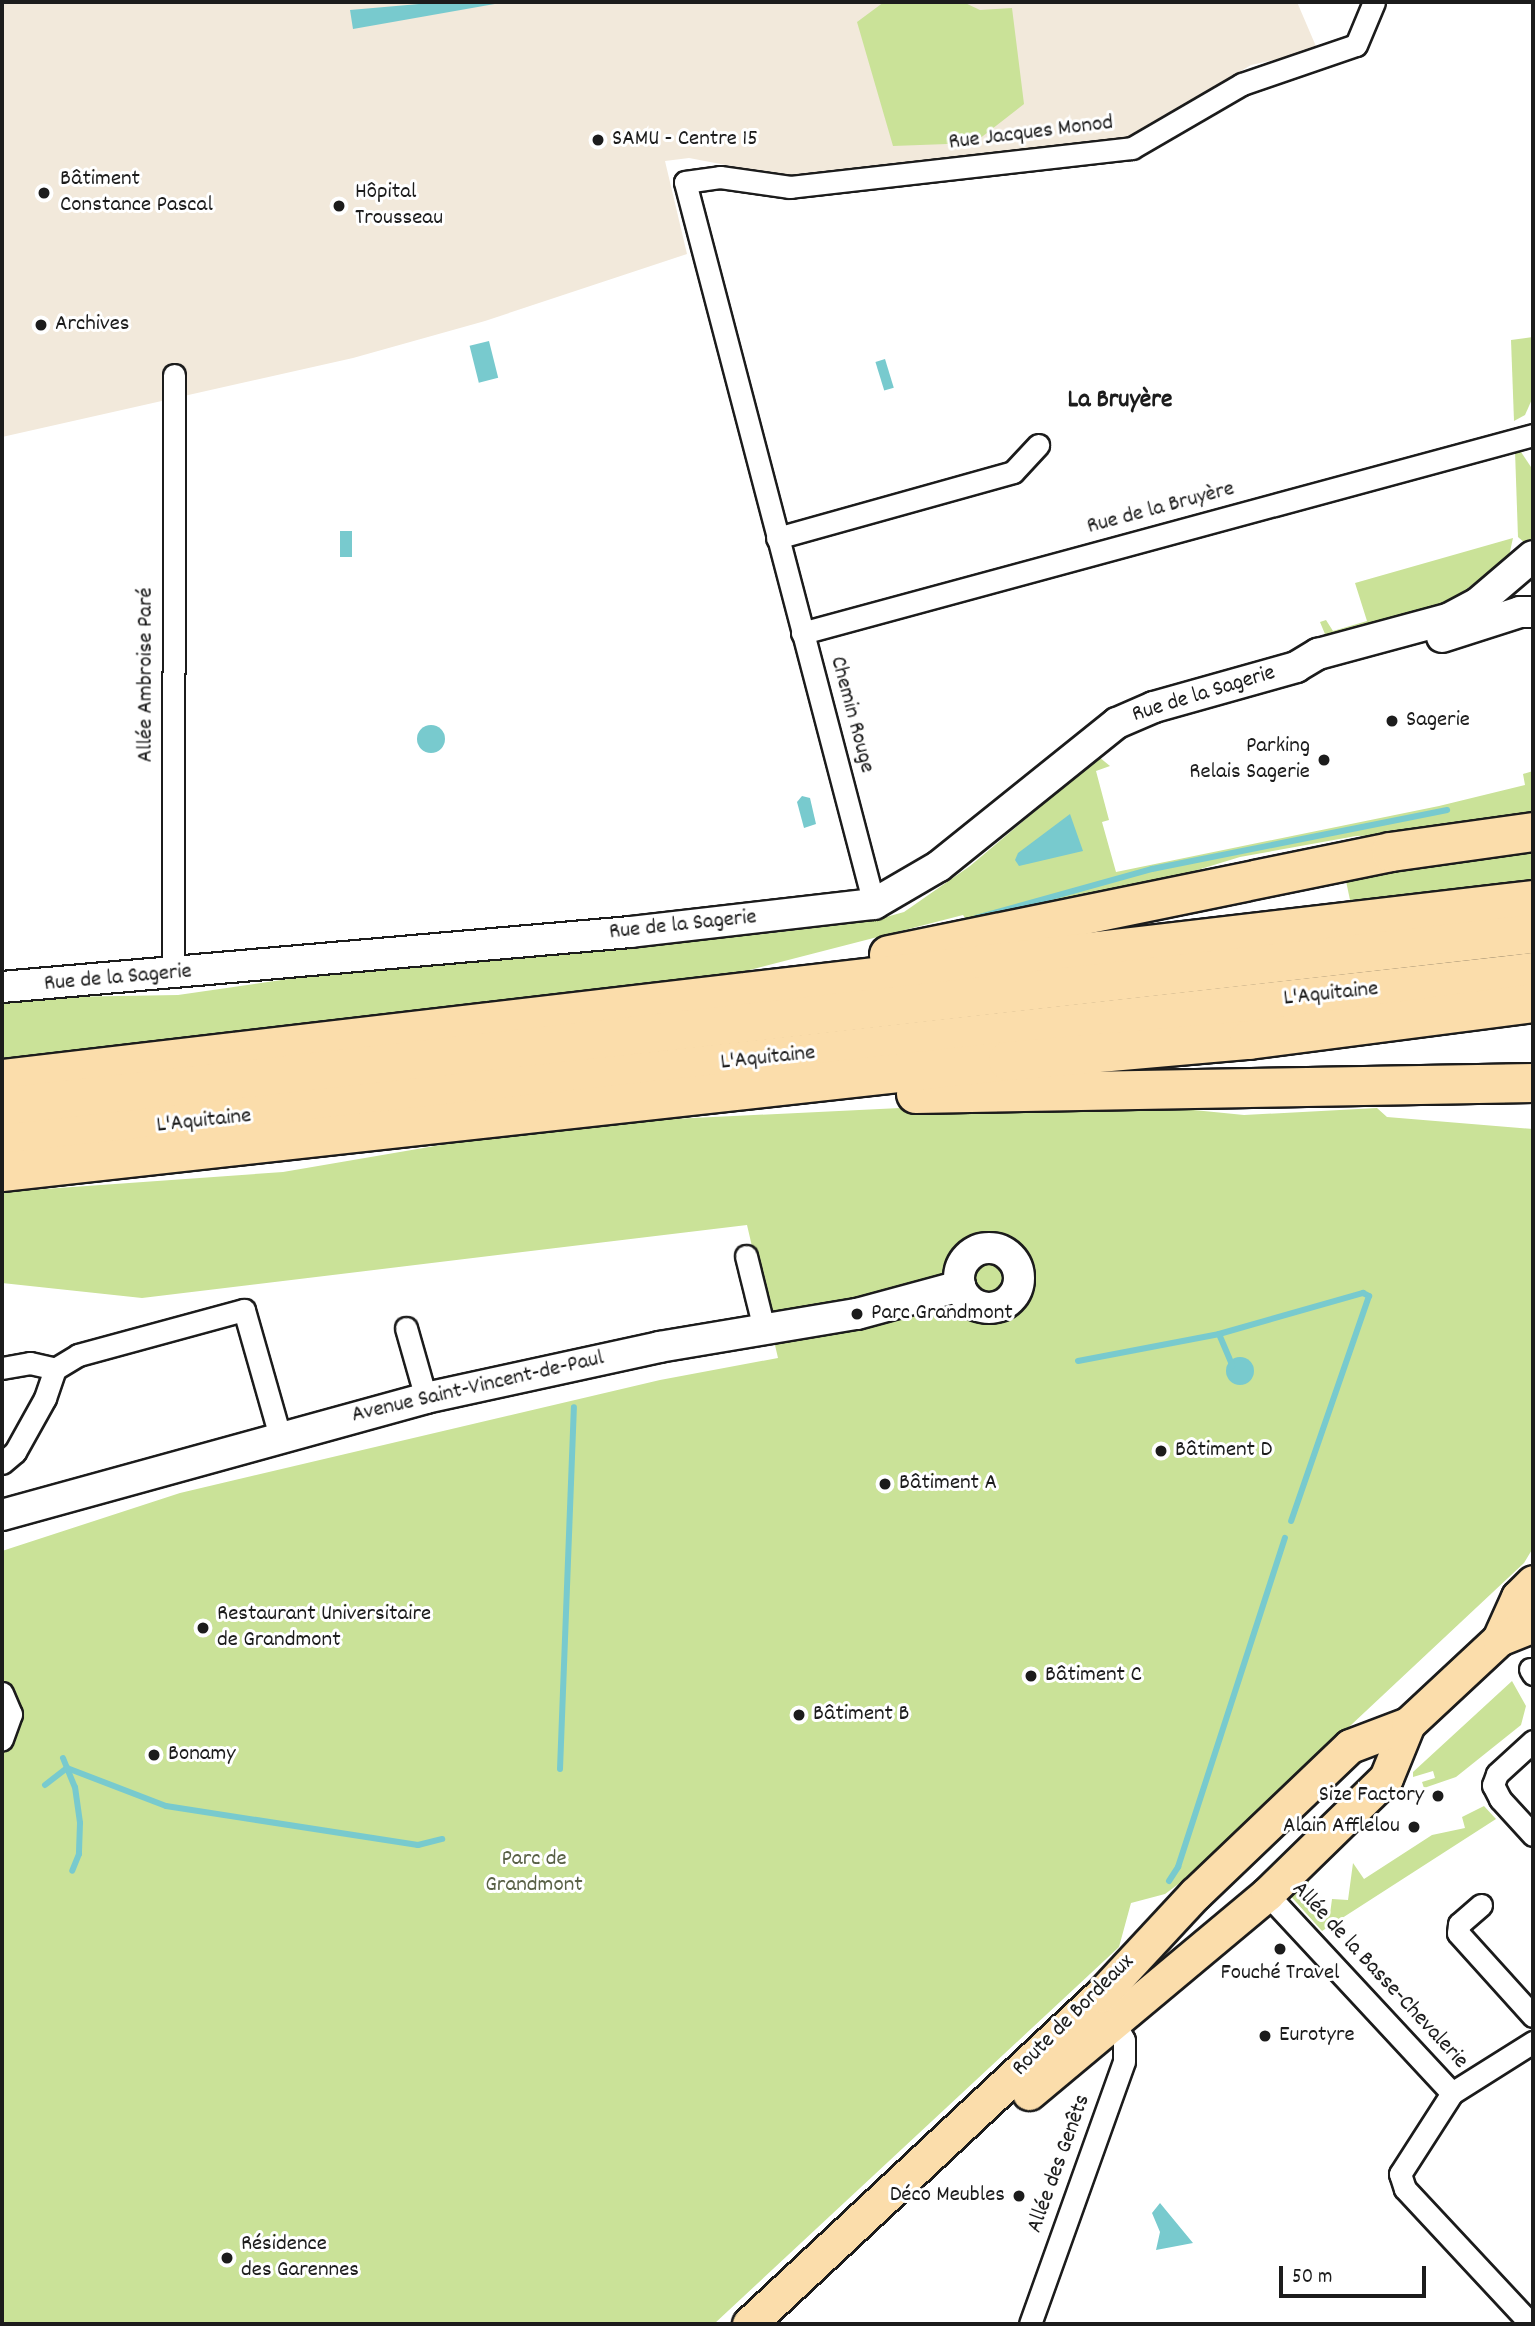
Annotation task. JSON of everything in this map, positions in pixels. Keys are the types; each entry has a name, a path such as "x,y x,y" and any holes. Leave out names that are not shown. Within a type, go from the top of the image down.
{"highway":[{"path":"628,1009 751,978 1065,922 1391,852 1533,832"},
{"path":"2,1079 1071,957 1248,930 1533,900"},
{"name":"L'Aquitaine","path":"2,1107 1533,934"},
{"name":"L'Aquitaine","path":"2,1144 1533,972"},
{"path":"2,1172 713,1094 1249,1040 1533,1003"},
{"path":"713,1094 816,1098 1112,1087 1241,1090 1528,1086"}],"main road":[{"path":"1499,1639 1518,1597 1533,1582"},
{"path":"1499,1639 1533,1625"},
{"name":"Route de Bordeaux","path":"749,2324 1101,1995 1195,1894 1350,1746 1408,1724 1499,1639"},
{"name":"Route de Bordeaux","path":"778,2324 1032,2090 1267,1894 1386,1778 1408,1724"}],"street":[{"name":"Rue Jacques Monod","path":"685,182 720,177 790,187 1116,152 1132,148 1250,80 1319,61 1356,45 1374,2"},
{"name":"Chemin Rouge","path":"685,182 874,904"},
{"name":"Allée Ambroise Paré","path":"173,975 174,375"},
{"name":"Rue de la Bruyère","path":"802,633 1533,435"},
{"path":"777,538 1013,472 1038,445"},
{"name":"Rue de la Sagerie","path":"2,987 173,975 631,932 874,904 939,866 1117,723 1154,707 1296,667 1318,654 1448,619 1478,603 1533,556"},
{"name":"Rue de la Sagerie","path":"1296,667 1322,668 1520,612 1533,612"},
{"path":"746,1256 764,1329"},
{"name":"Avenue Saint-Vincent-de-Paul","path":"2,1515 280,1436 426,1398 659,1347 922,1300 960,1286"},
{"path":"2,1463 21,1442 55,1370 78,1354 244,1311 280,1436"},
{"path":"406,1328 426,1398"},
{"path":"2,1368 30,1363 55,1370"},
{"path":"2,1693 11,1720 2,1739"},
{"path":"1533,1741 1497,1774 1493,1784 1500,1799 1533,1835"},
{"name":"Allée de la Basse-Chevalerie","path":"1267,1894 1452,2093"},
{"path":"1481,1905 1459,1924 1458,1933 1533,2017"},
{"name":"Allée des Genêts","path":"1030,2324 1126,2051 1114,2022"},
{"name":"Allée de la Basse-Chevalerie","path":"1531,2324 1401,2181 1402,2167 1452,2093 1533,2042"}],"shaded area":[{"name":"Hôpital Trousseau","path":"2,2 1297,2 1318,51 1251,65 1130,137 783,176 689,158 665,161 687,254 485,321 353,358 2,437"}],"green space":[{"path":"884,2 963,2 980,10 1012,8 1024,104 974,143 893,146 857,22"},
{"path":"1533,337 1533,397 1525,415 1514,421 1511,340"},
{"path":"1519,449 1533,470 1533,540 1526,544 1518,537 1515,451"},
{"path":"1513,538 1509,556 1450,602 1327,639 1320,622 1326,620 1333,631 1367,621 1355,583"},
{"path":"1099,757 1110,766 1096,771 1109,820 1102,822 1116,872 1439,806 1525,785 1523,774 1533,771 1533,821 1478,832 1356,836 1240,857 1096,901 973,930 963,915 711,980 2,1079 2,998 178,995 336,972 763,934 872,921 904,912 970,866"},
{"path":"1533,847 1533,885 1350,900 1346,881"},
{"name":"Parc de Grandmont","path":"1083,1099 1244,1115 1377,1108 1387,1117 1533,1129 1533,1548 1524,1563 1192,1874 1165,1894 1131,1903 1119,1947 714,2324 2,2324 2,1551 180,1493 660,1380 778,1358 747,1225 142,1298 2,1283 2,1192 283,1172 505,1134 652,1120"},
{"path":"1512,1681 1526,1706 1521,1725 1456,1777 1424,1788 1422,1782 1435,1778 1433,1771 1413,1777 1413,1772"},
{"path":"1484,1806 1496,1819 1322,1931 1287,1892 1309,1873 1309,1911 1330,1914 1332,1899 1348,1900 1353,1863 1364,1879 1432,1835 1465,1828 1462,1817"}],"water":[{"path":"442,2 506,2 353,29 350,10"},
{"path":"489,341 498,378 479,383 470,346"},
{"path":"885,359 894,388 884,391 875,362"},
{"path":"340,531 352,531 352,557 340,557"},
{"path":"431,725 441,729 445,739 441,749 431,753 421,749 417,739 421,729"},
{"path":"802,796 810,798 816,824 804,828 797,802"},
{"path":"1070,814 1083,851 1019,866 1015,860 1018,853"},
{"path":"1240,1357 1250,1361 1254,1371 1250,1381 1240,1385 1230,1381 1226,1371 1230,1361"},
{"path":"1160,2203 1193,2243 1156,2250 1160,2232 1152,2213"}],"waterway":[{"path":"976,918 1152,869 1447,810"},
{"path":"1219,1334 1363,1293 1369,1296 1291,1521"},
{"path":"1078,1361 1219,1334 1232,1365"},
{"path":"560,1769 574,1407"},
{"path":"1169,1881 1178,1867 1285,1538"},
{"path":"63,1758 75,1787 80,1823 79,1854 72,1871"},
{"path":"45,1785 67,1768 166,1806 418,1845 442,1839"}],"place":[{"name":"SAMU - Centre 15","path":"598,140"},
{"name":"Bâtiment Constance Pascal","path":"44,193"},
{"name":"Hôpital Trousseau","path":"339,206"},
{"name":"Archives","path":"41,325"},
{"name":"Sagerie","path":"1392,721"},
{"name":"Parking Relais Sagerie","path":"1324,760"},
{"name":"Parc Grandmont","path":"857,1314"},
{"name":"Bâtiment D","path":"1161,1451"},
{"name":"Bâtiment A","path":"885,1484"},
{"name":"Restaurant Universitaire de Grandmont","path":"203,1628"},
{"name":"Bâtiment C","path":"1031,1676"},
{"name":"Bâtiment B","path":"799,1715"},
{"name":"Bonamy","path":"154,1755"},
{"name":"Size Factory","path":"1438,1796"},
{"name":"Alain Afflelou","path":"1414,1827"},
{"name":"Fouché Travel","path":"1280,1949"},
{"name":"Eurotyre","path":"1265,2036"},
{"name":"Déco Meubles","path":"1019,2196"},
{"name":"Résidence des Garennes","path":"227,2258"}],"district":[{"name":"La Bruyère","path":"1120,401"}]}
